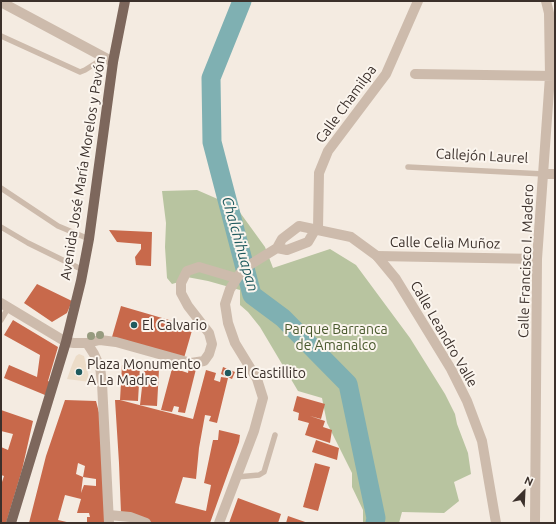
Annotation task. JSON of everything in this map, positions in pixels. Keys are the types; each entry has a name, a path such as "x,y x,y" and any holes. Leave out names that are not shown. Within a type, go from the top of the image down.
{"main road":[{"name":"Avenida José María Morelos y Pavón","path":"11,523 66,342 83,270 89,239 108,60 125,1"}],"street":[{"name":"Calle Chamilpa","path":"316,230 319,173 328,151 386,74 418,1"},
{"name":"Calle Francisco I. Madero","path":"535,523 537,259 553,76 549,13 546,1"},
{"path":"1,2 108,60"},
{"path":"416,74 553,76"},
{"name":"Callejón Laurel","path":"544,174 555,174"},
{"name":"Calle Leandro Valle","path":"219,523 254,431 263,398 257,379 235,343 228,323 225,304 230,288 243,269 276,249 282,239 300,226 350,237 377,256 396,279 451,369 466,401 482,441 496,523"},
{"name":"Calle Leandro Valle","path":"276,249 287,250 308,242 316,230"},
{"name":"Calle Celia Muñoz","path":"377,256 537,259"},
{"path":"5,305 66,342 87,343 100,340 116,342 191,363 204,361 209,354 212,344 210,333 188,306 181,293 181,283 187,271 199,267 236,278"},
{"path":"87,343 100,368 102,383 109,519 130,517 146,523"}],"lane":[{"path":"1,36 80,72 108,60"},
{"name":"Callejón Laurel","path":"408,167 544,174"},
{"path":"1,188 58,226 89,239"},
{"path":"1,226 28,243 83,270"},
{"path":"1,320 5,305"},
{"path":"237,477 259,475 264,472 275,435"}],"green space":[{"name":"Parque Barranca de Amanalco","path":"197,190 236,207 265,247 273,268 330,249 356,265 410,338 445,394 455,414 457,424 468,453 471,474 454,482 459,501 444,513 402,512 399,523 363,523 363,510 352,487 352,473 327,423 322,398 298,391 260,327 248,312 240,305 240,290 187,277 182,281 172,284 167,278 165,247 166,223 162,191"}],"shaded area":[{"name":"Plaza Monumento A La Madre","path":"79,354 84,356 90,382 67,379 76,356"}],"building":[{"path":"109,230 152,232 151,266 136,265 135,257 141,249 141,244 117,242"},
{"path":"37,284 72,301 67,313 52,322 24,303"},
{"path":"121,306 193,327 184,358 112,337"},
{"path":"13,320 58,347 48,381 50,382 45,395 4,378 9,365 37,377 40,355 4,335"},
{"path":"174,361 184,364 182,371 188,373 189,367 196,369 185,413 178,412 179,407 174,406 172,412 161,410"},
{"path":"122,365 140,366 138,401 120,400"},
{"name":"El Castillito","path":"223,367 235,372 232,379 221,374"},
{"path":"144,369 159,369 157,406 140,405"},
{"path":"206,370 216,373 214,380 220,382 221,377 228,378 217,423 209,421 211,416 205,415 199,448 196,479 183,477 175,503 206,511 211,485 204,483 213,440 218,440 219,430 240,435 239,442 210,523 154,523 121,513 115,400 193,419"},
{"path":"297,396 325,404 321,419 310,416 325,421 323,427 332,430 330,443 305,435 309,423 298,420 299,413 293,411"},
{"path":"65,400 96,401 102,424 106,523 87,523 87,517 90,517 89,513 77,513 81,499 65,495 58,520 71,523 29,523 46,456","holes":["78,463 85,466 83,477 76,474","83,477 96,479 96,486 84,485 81,493"]},
{"path":"1,410 33,421 22,470 6,523 1,523 1,485 4,476 1,475 1,447 8,450 13,434 1,431"},
{"path":"316,440 339,448 337,460 312,452"},
{"path":"315,463 330,467 318,511 303,507"},
{"path":"238,498 281,514 278,523 229,523"},
{"path":"288,516 308,523 286,523"}],"waterway":[{"name":"Chalchihuapan","path":"242,1 211,78 212,142 252,295 283,318 348,384 376,518 375,523"}],"place":[{"name":"El Calvario","path":"134,325"},
{"name":"Plaza Monumento A La Madre","path":"79,372"},
{"name":"El Castillito","path":"228,373"}]}
